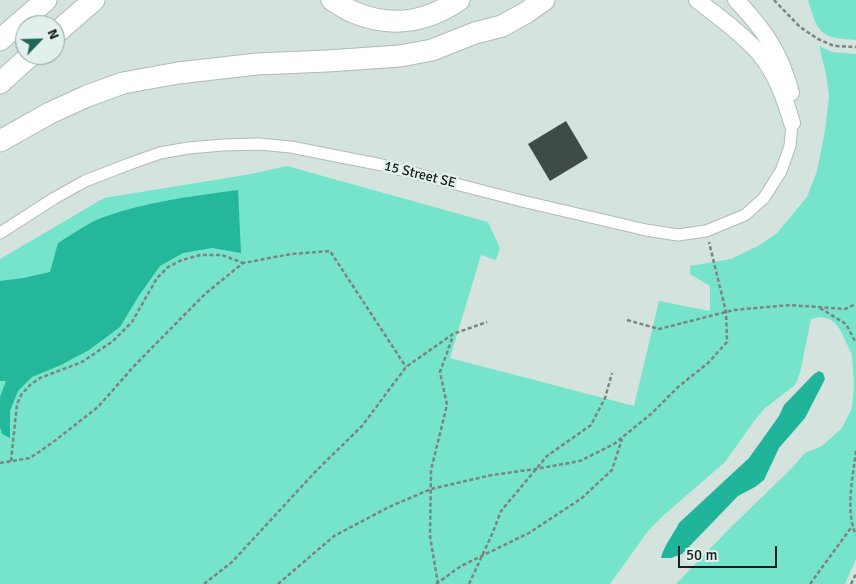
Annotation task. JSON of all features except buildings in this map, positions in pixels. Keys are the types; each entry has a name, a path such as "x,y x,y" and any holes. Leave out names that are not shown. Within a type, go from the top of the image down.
{"highway":[{"path":"0,40 46,0"},
{"path":"65,25 94,0"},
{"path":"332,0 352,11 381,20 408,21 435,14 459,0"},
{"path":"474,33 505,12 516,0"},
{"path":"0,141 50,113 87,96 123,84 178,73 257,64 400,56 432,50 474,33 502,26 528,12 544,0"},
{"path":"0,83 20,65"}],"main road":[{"path":"698,0 740,34 760,54 782,93 792,123"},
{"path":"736,0 761,28 783,68 792,99 792,123"}],"street":[{"name":"15 Street SE","path":"0,232 85,181 160,153 188,148 259,144 291,147 382,165 646,230 678,234 706,231 745,215 764,198 781,171 790,146 792,123"}],"path":[{"path":"774,0 800,27 818,39 834,46 856,47"},
{"path":"278,584 334,536 389,507 430,489 492,475 580,461 622,438 651,414 678,387 708,363 727,342 726,312 706,231"},
{"path":"0,463 30,458 98,406 135,365 205,294 244,263 291,254 330,251 406,368"},
{"path":"11,461 17,404 21,395 40,378 82,362 113,342 132,322 157,278 168,267 182,260 200,255 222,255 244,263"},
{"path":"627,320 659,329 734,310 790,304 845,309 856,304"},
{"path":"819,307 846,324 856,343"},
{"path":"204,584 232,562 315,472 362,426 406,368 453,334 487,322"},
{"path":"453,334 440,372 448,405 431,470 430,536 437,584 461,566 530,534 582,498 612,470 622,438"},
{"path":"469,584 502,511 547,456 591,424 605,398 612,373"},
{"path":"856,451 850,502 856,535"},
{"path":"810,584 853,525"},
{"path":"851,584 856,574"}],"shaded area":[{"path":"808,0 856,0 856,40 834,38 822,32 818,27"},
{"path":"819,46 832,52 856,54 856,559 845,584 676,584 805,453 822,446 842,428 852,408 854,385 852,355 841,331 835,323 821,317 811,319 800,373 795,385 764,409 725,462 648,531 610,584 0,584 0,259 104,198 251,174 287,166 488,222 500,248 496,260 481,255 450,358 634,406 659,301 710,311 710,286 690,274 690,266 731,259 758,246 777,233 807,197 817,171 825,131 829,96"},
{"path":"238,190 241,253 212,248 183,253 160,266 120,327 89,350 61,365 32,377 18,391 10,411 10,438 2,434 0,427 0,397 6,381 0,381 0,281 50,272 58,243 101,218 151,204"},
{"path":"819,371 823,373 825,379 805,418 779,448 764,480 738,496 682,554 671,558 661,558 666,544 679,523 749,458 779,416 784,405"}]}
